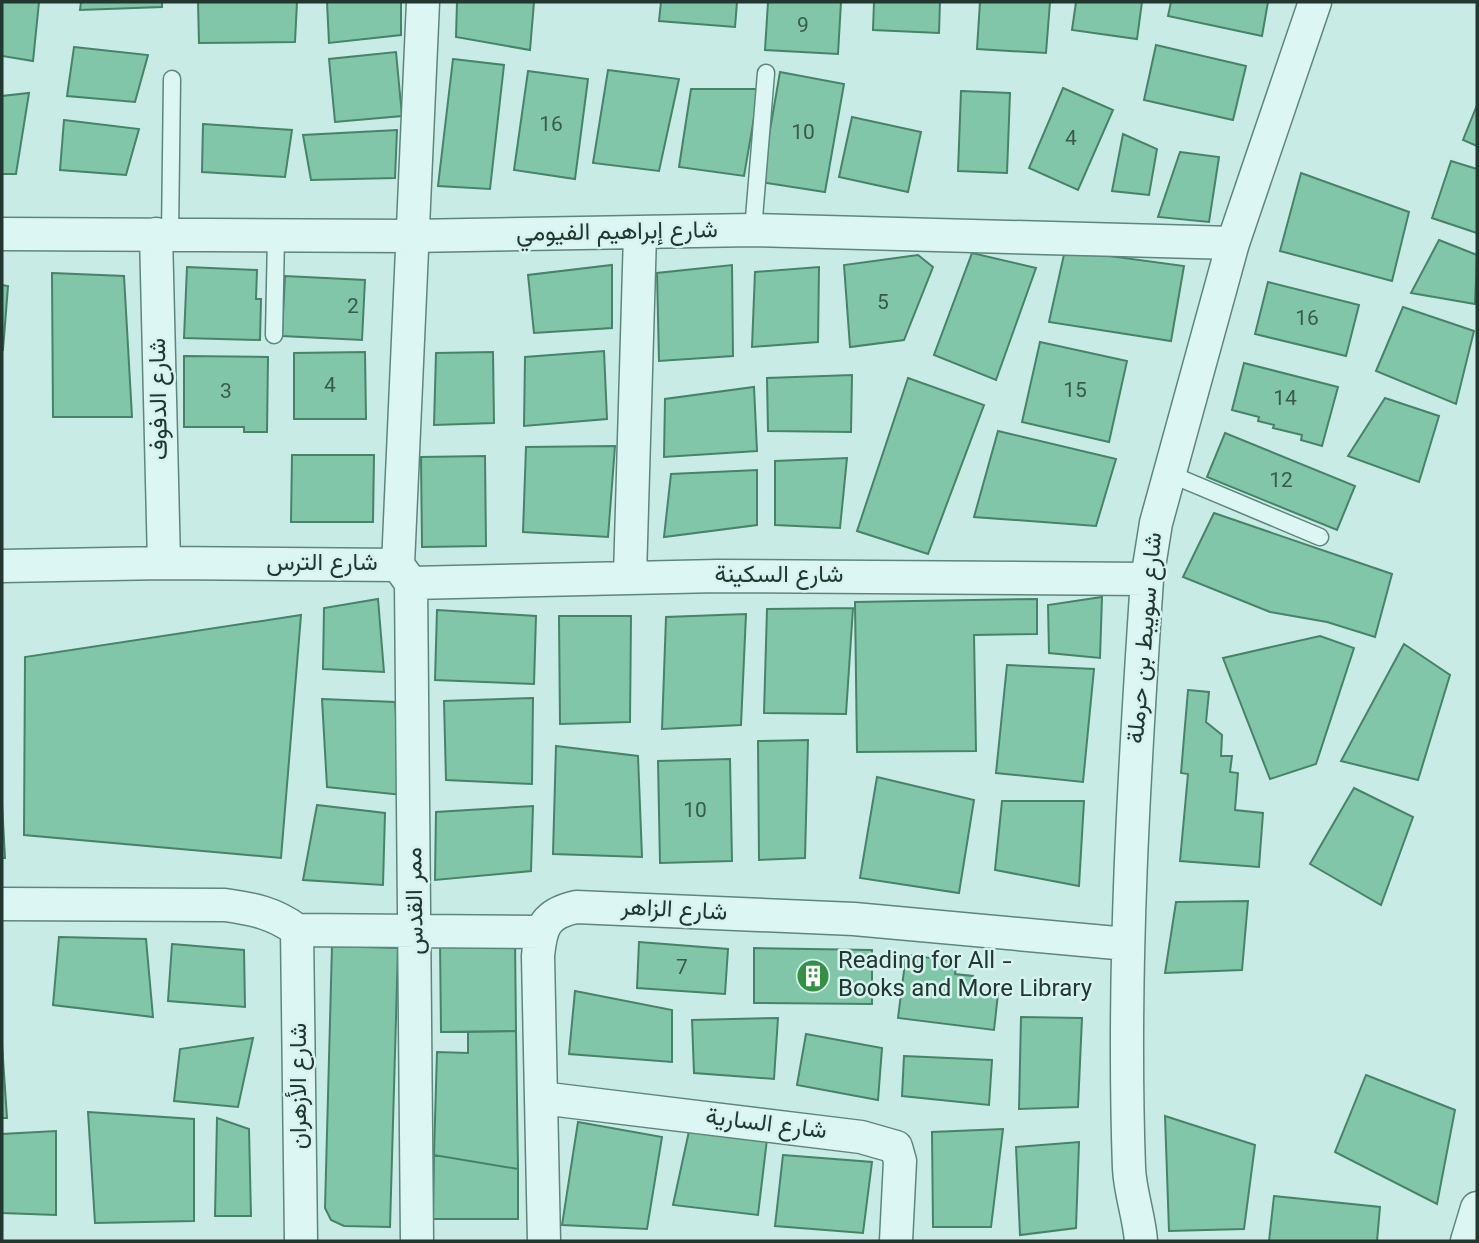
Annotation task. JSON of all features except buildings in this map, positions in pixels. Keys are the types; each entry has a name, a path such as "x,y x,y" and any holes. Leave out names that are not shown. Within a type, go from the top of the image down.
{"street":[{"name":"شارع الترس","path":"2,566 164,563 405,574 410,236 423,2"},
{"name":"شارع سويبط بن حرملة","path":"1119,1241 1129,1172 1127,944 1147,579 1156,523 1233,243 1315,2"},
{"name":"شارع إبراهيم الفيومي","path":"2,234 410,236 753,230 1233,243"},
{"name":"شارع الدفوف","path":"163,234 164,563"},
{"path":"630,576 640,234"},
{"name":"شارع السكينة","path":"405,574 1147,579"},
{"name":"ممر القدس","path":"405,574 416,931 418,1241"},
{"path":"2,904 225,905 257,909 279,917 297,930 541,932 538,956 544,1241"},
{"name":"شارع الزاهر","path":"541,932 548,920 558,911 576,907 854,919 1127,944"},
{"name":"شارع الأزهران","path":"297,930 301,1241"},
{"name":"شارع السارية","path":"541,1098 860,1137 896,1147 901,1161 896,1241"},
{"name":"شارع سويبط بن حرملة","path":"1129,1172 1139,1216 1141,1241"},
{"path":"1467,1241 1477,1208"}],"lane":[{"path":"753,230 766,73"},
{"path":"163,234 172,79"},
{"path":"274,335 276,236"},
{"path":"1170,474 1320,537"}],"place":[{"name":"Reading for All - Books and More Library","path":"813,976"}]}
